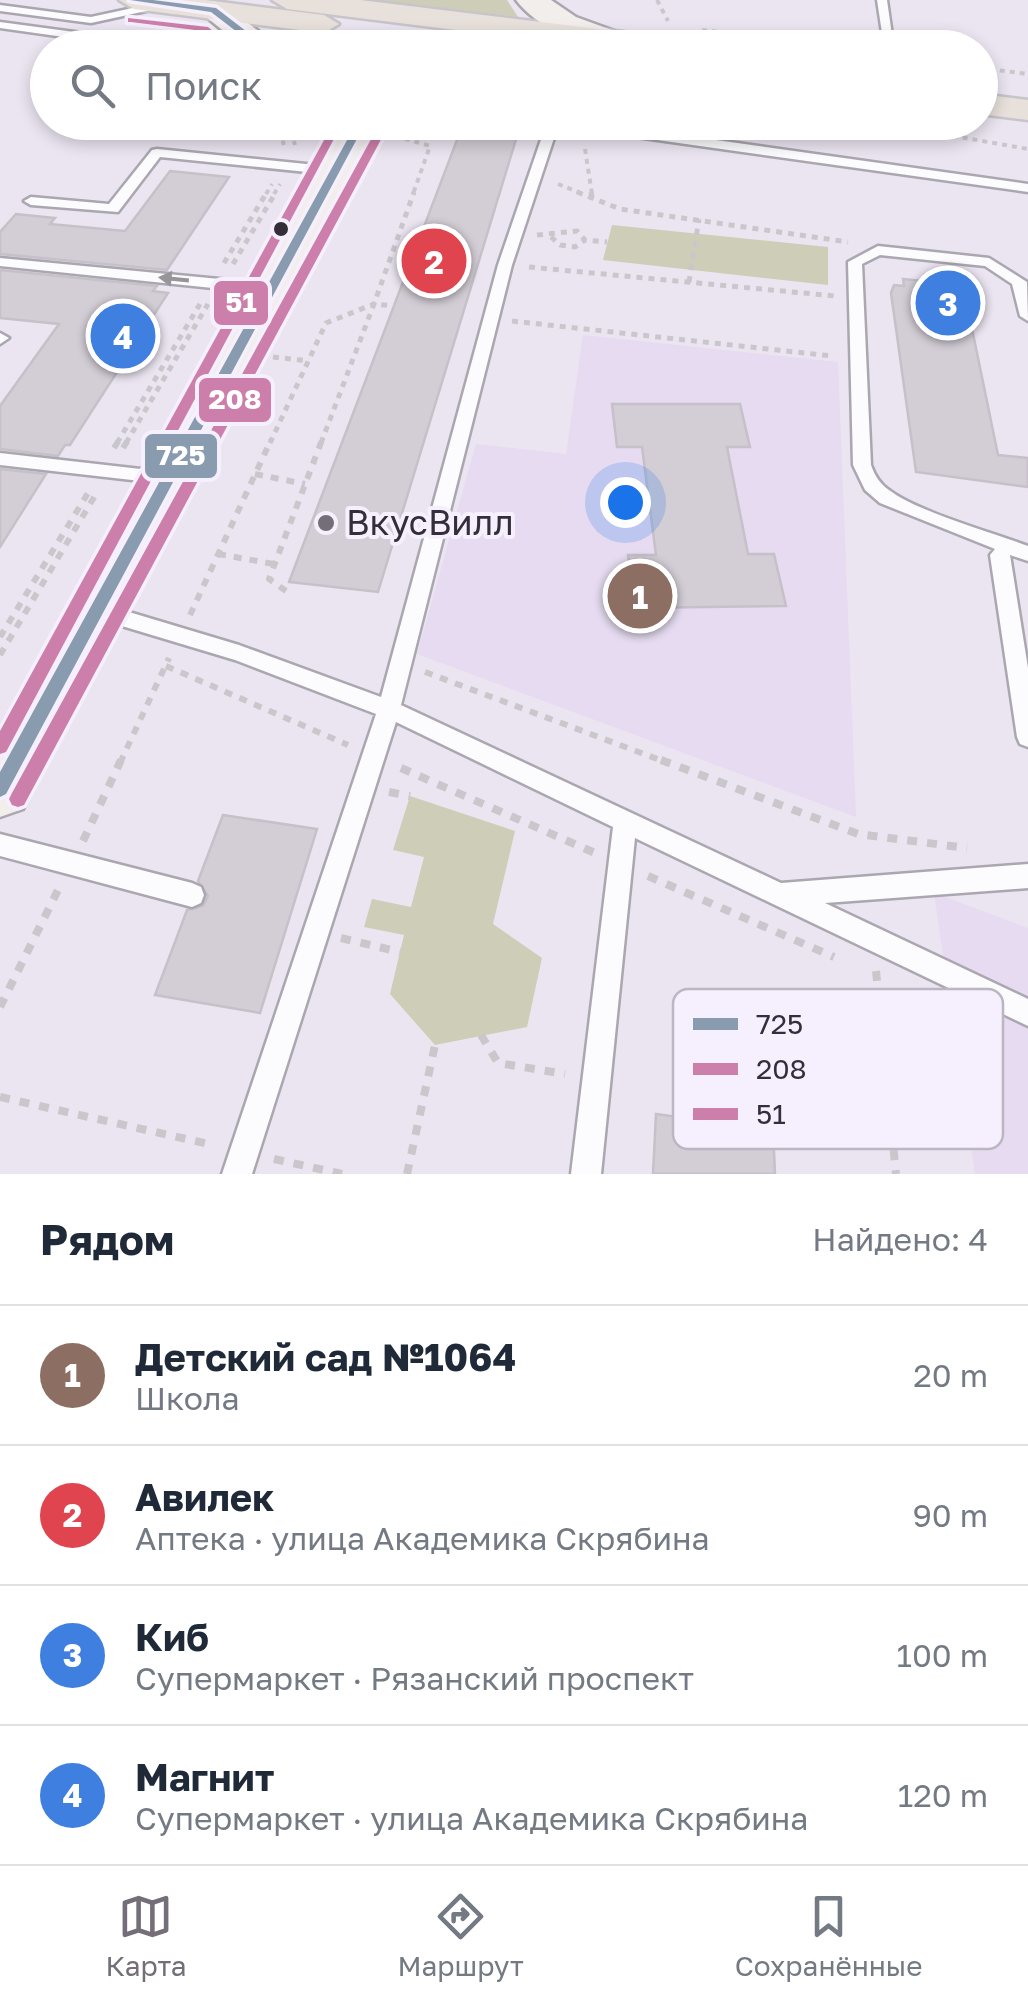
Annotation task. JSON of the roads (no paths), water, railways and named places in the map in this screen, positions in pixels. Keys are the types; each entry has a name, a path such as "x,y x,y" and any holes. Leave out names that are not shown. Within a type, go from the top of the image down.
{"main road":[{"path":"134,0 273,22 377,30"},
{"path":"530,0 583,30"},
{"path":"530,0 540,15 536,30"},
{"path":"998,84 1028,88"},
{"path":"998,106 1028,110"},
{"path":"6,764 97,611 272,289 303,168 339,140"}],"lane":[{"path":"882,0 887,30"},
{"path":"0,8 91,20 165,4"},
{"path":"0,25 37,30"},
{"path":"241,1163 388,709 505,265 548,140"},
{"path":"684,140 1028,188"},
{"path":"30,201 114,209 157,154 303,168"},
{"path":"1028,316 1019,282 989,262 878,250 854,262 862,465 881,496 1028,554"},
{"path":"0,262 272,289"},
{"path":"0,459 168,478"},
{"path":"1000,555 1028,737"},
{"path":"97,611 388,709 977,989"},
{"path":"586,1174 624,822"},
{"path":"0,845 74,859 126,880 192,896"},
{"path":"778,895 1028,876"},
{"path":"1003,1001 1028,1013"}],"place":[{"name":"Авилек","path":"434,261"},
{"name":"Киб","path":"948,303"},
{"name":"Магнит","path":"123,336"},
{"name":"ВкусВилл","path":"326,523"},
{"name":"Детский сад №1064","path":"640,596"}]}
